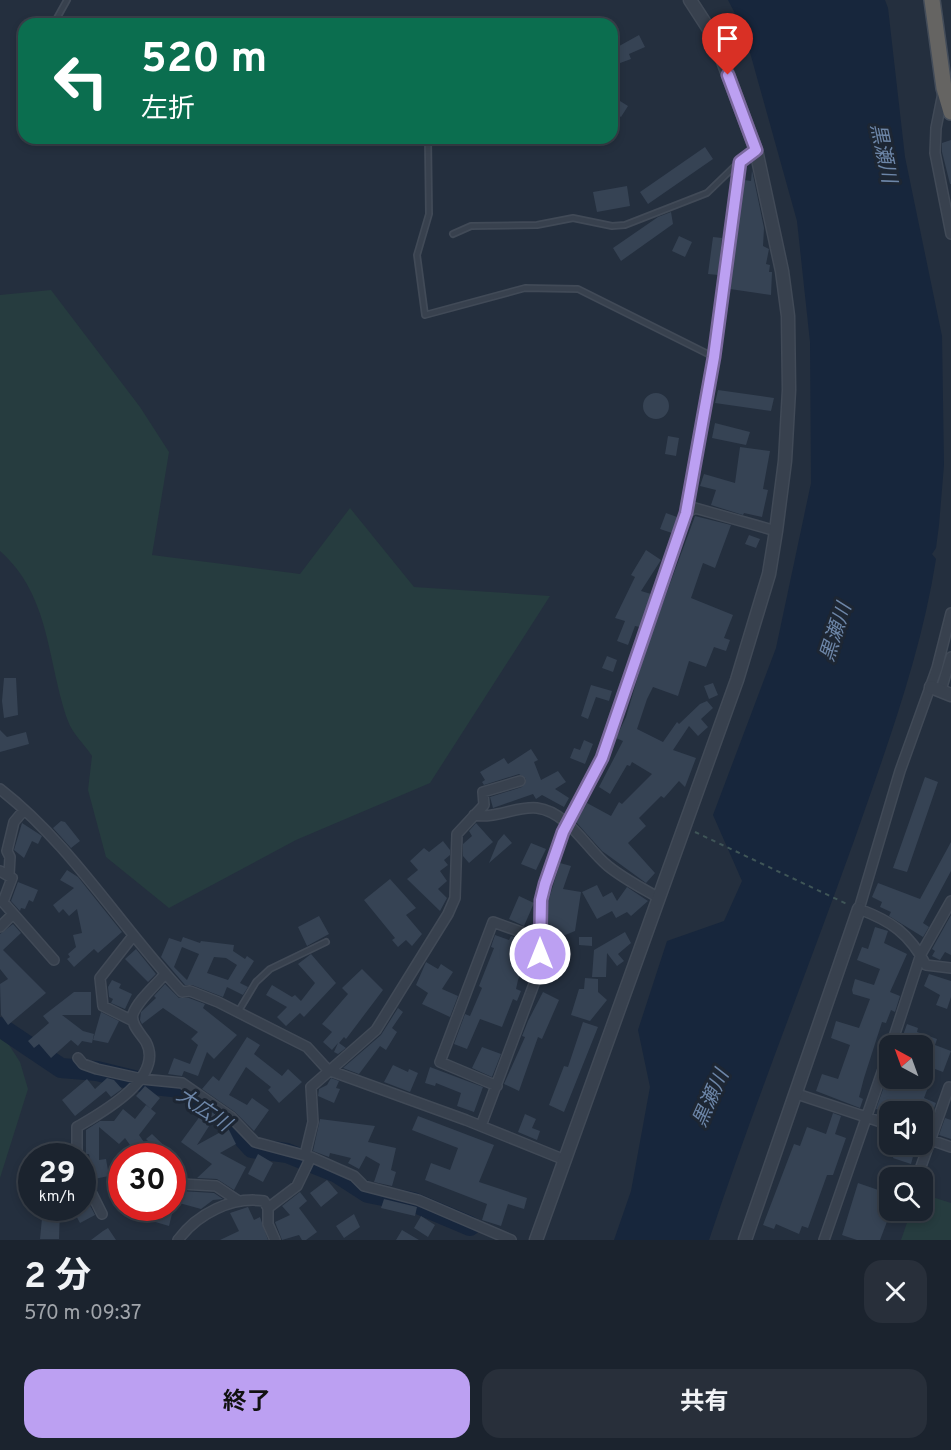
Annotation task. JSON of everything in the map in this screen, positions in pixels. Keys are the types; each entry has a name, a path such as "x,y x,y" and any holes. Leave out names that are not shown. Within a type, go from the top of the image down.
{"highway":[{"path":"932,0 944,88 951,112"}],"street":[{"path":"536,1240 737,680 769,574 785,460 788,316 775,232 756,150 714,37 690,0"},
{"path":"944,88 936,128 934,153 951,234"},
{"path":"481,1126 536,984 540,968 541,900 563,832 602,758 686,513 714,357 740,162 756,150"},
{"path":"686,513 695,508 776,531"},
{"path":"941,690 951,613"},
{"path":"748,1239 797,1094 854,907 900,771 941,690 951,657"},
{"path":"268,1208 297,1186 308,1156 314,1122 311,1087 376,1030 448,914 455,898 457,834 484,805 483,792 520,781"},
{"path":"0,789 53,838 182,992 190,991 238,1012 307,1047 328,1070 481,1126 565,1160"},
{"path":"474,815 493,817 538,808 568,825 618,874 659,898"},
{"path":"24,810 14,822 7,851 10,857 4,873 12,878 3,902 54,960"},
{"path":"894,1035 921,954 951,901"},
{"path":"854,907 892,923 921,954 926,965 951,968"},
{"path":"0,927 13,914"},
{"path":"497,1086 440,1062 493,922 540,939"},
{"path":"77,1143 77,1127 122,1100 132,1090 148,1063 150,1052 133,1021 103,1006 100,978 133,936"},
{"path":"133,1021 134,1013 165,974"},
{"path":"78,1058 83,1064 139,1078 182,1083 231,1117 255,1142 308,1156 354,1176 364,1186 418,1200 492,1235 511,1240"},
{"path":"824,1240 879,1080"},
{"path":"933,1124 949,1088"},
{"path":"797,1094 879,1121"},
{"path":"933,1140 951,1147"},
{"path":"186,1184 216,1186 237,1200"},
{"path":"178,1240 205,1215 237,1200 264,1201 268,1208 268,1224 275,1240"},
{"path":"96,1202 102,1214"}],"lane":[{"path":"57,18 67,0"},
{"path":"428,144 429,214 417,255 425,315 525,288 578,289 714,357"},
{"path":"453,234 471,225 537,225 573,218 612,226 625,225 707,193 740,162"},
{"path":"238,1012 256,982 270,969 326,942"}],"path":[{"path":"691,830 854,907"}],"green space":[{"path":"51,290 140,407 169,452 152,555 300,574 350,508 414,587 550,596 430,783 296,840 169,908 106,857 88,790 92,756 68,721 45,631 29,588 17,569 0,551 0,295"},
{"path":"0,1031 20,1062 28,1089 0,1178"},
{"path":"933,1197 951,1203 951,1240 901,1240 908,1221 933,1221"}],"water":[{"name":"黒瀬川","path":"728,0 885,0 888,8 905,157 942,336 944,465 936,548 932,554 936,559 922,630 891,735 709,1240 614,1240 631,1191 650,1087 638,1030 667,941 724,921 742,881 713,815 776,648 811,483 810,342 797,221 744,31"}],"building":[{"path":"639,35 645,47 629,54 631,59 618,64 618,47"},
{"path":"618,100 628,106 621,117 618,115"},
{"path":"951,140 951,184 950,184 942,143"},
{"path":"705,147 713,159 648,204 640,192"},
{"path":"752,170 764,228 763,246 769,249 766,264 770,265 769,272 772,272 771,295 730,289 744,180 751,181"},
{"path":"627,186 630,206 597,212 593,192"},
{"path":"671,212 673,224 621,261 613,248 658,217"},
{"path":"679,236 692,242 685,257 672,251"},
{"path":"713,237 722,238 718,275 708,274"},
{"path":"718,390 774,398 771,411 715,403"},
{"path":"656,393 665,397 669,406 665,415 656,419 647,415 643,406 647,397"},
{"path":"715,423 750,432 746,445 712,438"},
{"path":"668,436 679,438 676,456 665,454"},
{"path":"740,447 770,451 763,489 768,490 762,517 744,513 743,515 711,505 716,490 700,486 704,474 735,483"},
{"path":"666,513 677,517 672,533 660,529"},
{"path":"695,516 731,525 715,568 703,563 691,598 733,615 724,638 730,640 726,651 714,647 706,667 689,661 678,696 653,687 647,699 637,729 663,742 677,722 679,724 700,704 707,701 713,708 701,719 708,727 698,736 689,726 673,750 696,758 685,787 679,781 664,798 661,796 639,818 646,826 628,843 655,873 646,883 602,851 576,822 587,803 611,816 619,802 622,804 652,774 632,762 630,766 627,765 610,794 599,787 623,741 616,738 626,717 647,646"},
{"path":"749,535 760,539 756,548 745,544"},
{"path":"646,550 661,560 641,591 651,594 640,627 635,626 628,645 617,641 625,621 615,618 635,577 631,575"},
{"path":"607,656 617,660 613,672 602,668"},
{"path":"4,678 16,678 18,715 4,718 2,701"},
{"path":"713,683 718,695 709,699 704,686"},
{"path":"591,685 612,691 609,701 596,697 588,719 581,716"},
{"path":"0,730 7,737 26,732 29,744 0,752"},
{"path":"584,740 593,744 585,764 570,758 574,748 580,750"},
{"path":"531,749 538,760 534,762 541,780 558,771 566,782 555,789 569,798 564,807 542,795 536,799 533,794 493,808 490,797 522,787 526,779 519,774 484,785 482,782 485,780 480,772 504,758 508,764"},
{"path":"925,777 938,782 907,872 893,868"},
{"path":"61,821 65,822 80,841 71,848 53,828"},
{"path":"22,823 42,836 38,844 32,841 24,858 14,850"},
{"path":"476,823 493,842 469,863 463,856 463,844 472,836 469,831"},
{"path":"504,834 512,843 489,863 498,841"},
{"path":"443,841 450,850 450,855 444,860 448,865 440,871 447,881 438,889 447,898 440,911 407,879 418,870 410,861 424,848 429,852"},
{"path":"951,842 951,871 923,923 929,927 923,937 889,916 891,912 880,907 882,902 872,897 878,883 920,899"},
{"path":"531,843 546,849 536,870 521,864"},
{"path":"560,863 571,866 563,889 581,892 575,931 558,938 558,980 545,980 548,967 548,902"},
{"path":"67,870 78,877 122,932 98,953 94,949 74,967 67,959 70,957 68,954 76,947 73,935 82,933 77,909 69,916 63,909 59,913 53,905 74,888 60,880"},
{"path":"390,879 416,908 406,915 422,934 412,946 406,940 398,947 392,940 395,938 364,900"},
{"path":"18,882 38,890 33,902 29,900 25,909 21,908 20,911 11,901"},
{"path":"597,885 603,897 612,892 617,901 627,887 648,901 631,916 627,912 616,918 612,911 597,919 582,892"},
{"path":"519,896 534,903 524,926 509,919"},
{"path":"951,915 951,955 945,952 940,960 932,956 935,951 932,949"},
{"path":"319,916 329,934 307,946 298,927"},
{"path":"13,924 21,933 3,950 46,993 8,1025 1,1015 0,984 8,979 0,969 0,934"},
{"path":"875,927 888,931 884,943 907,954 890,992 900,996 895,1012 891,1010 886,1023 882,1022 859,1097 863,1099 860,1108 816,1091 822,1074 838,1079 850,1045 831,1038 836,1021 859,1028 870,999 853,994 852,990 855,979 874,985 880,969 857,960 862,947 868,949"},
{"path":"625,932 631,943 618,954 624,961 617,966 607,953 606,977 592,977 594,950"},
{"path":"495,935 509,940 511,936 533,943 518,980 516,989 521,991 517,1001 513,999 502,1027 480,1019 467,1049 454,1044 465,1014 470,1016 482,988 479,986 494,948 491,947"},
{"path":"183,937 200,943 201,941 234,945 233,951 245,959 247,956 254,961 240,983 248,987 243,995 227,987 223,997 192,985 185,985 161,957 169,938 181,942","holes":["182,947 199,954 187,980 174,967","214,957 226,958 237,965 228,980 207,973"]},
{"path":"579,937 592,937 592,946 579,945"},
{"path":"136,949 156,974 148,982 125,959"},
{"path":"311,954 336,983 304,1017 300,1013 286,1026 277,1017 287,1007 266,995 272,985 292,997 295,995 301,1001 315,983 298,964"},
{"path":"426,962 438,969 441,964 453,972 442,989 458,996 450,1017 422,1004 428,993 416,985"},
{"path":"362,969 383,990 346,1039 344,1037 339,1043 346,1048 338,1054 334,1052 338,1043 332,1050 323,1042 332,1032 322,1024 348,994 342,988"},
{"path":"929,974 951,981 951,997 947,1009 936,1005 940,995 924,986"},
{"path":"585,978 598,979 598,992 607,1000 590,1021 571,1015 579,989 584,989"},
{"path":"112,980 121,984 119,988 132,994 125,1009 111,1003 113,999 109,997 108,987"},
{"path":"165,984 179,998 189,998 205,1004 203,1008 237,1035 214,1059 207,1052 198,1076 184,1071 182,1076 168,1074 174,1058 190,1064 198,1045 191,1039 198,1032 163,1008 142,1024 140,1020 141,1012 156,998 154,996"},
{"path":"74,992 91,992 91,1015 62,1015 83,1031 94,1034 92,1043 82,1041 78,1046 71,1040 51,1058 39,1044 34,1048 28,1041 49,1023 43,1016"},
{"path":"543,992 559,1000 542,1039 538,1037 519,1091 504,1084 525,1037 522,1036 528,1021"},
{"path":"398,1008 403,1012 392,1028 397,1032 386,1050 380,1046 359,1074 343,1068 381,1035"},
{"path":"101,1012 119,1021 108,1043 93,1040"},
{"path":"583,1022 598,1027 564,1112 549,1105 564,1066 568,1067"},
{"path":"907,1024 918,1028 917,1032 926,1035 903,1035"},
{"path":"247,1037 260,1045 254,1054 282,1076 288,1069 302,1082 279,1103 268,1090 271,1087 246,1067 229,1095 247,1105 252,1098 269,1110 254,1131 235,1112 202,1089 213,1076 219,1081"},
{"path":"933,1038 937,1039 935,1045 951,1051 943,1072 935,1069 933,1074"},
{"path":"482,1047 501,1054 492,1077 472,1068"},
{"path":"393,1065 408,1072 409,1069 418,1073 410,1092 384,1082"},
{"path":"430,1067 483,1087 474,1112 457,1106 461,1093 436,1083 435,1086 425,1083"},
{"path":"107,1078 114,1080 122,1089 111,1097 106,1091 75,1116 62,1100 87,1079 95,1089"},
{"path":"331,1078 339,1081 336,1088 340,1089 334,1103 318,1096 319,1089 327,1085"},
{"path":"145,1086 160,1098 151,1109 136,1096"},
{"path":"883,1089 927,1089 924,1098 931,1101 879,1101 879,1110 876,1109"},
{"path":"146,1105 156,1113 139,1135 145,1143 129,1143 125,1138 118,1143 99,1127 99,1160 106,1159 108,1176 96,1179 96,1143 86,1143 86,1130 100,1121 114,1121 123,1109 135,1119"},
{"path":"206,1108 216,1115 197,1145 228,1128 236,1144 220,1153 246,1167 234,1190 217,1179 197,1178 212,1164 186,1146 186,1143 181,1142"},
{"path":"833,1113 841,1116 835,1134 846,1138 833,1175 827,1175 808,1228 802,1226 799,1234 776,1224 774,1229 763,1225 794,1144 800,1146 807,1127 826,1134"},
{"path":"525,1114 536,1119 532,1128 540,1131 537,1140 518,1132"},
{"path":"418,1116 494,1145 479,1182 527,1198 524,1209 508,1204 501,1226 482,1220 487,1204 425,1180 431,1163 450,1170 458,1148 412,1130"},
{"path":"945,1118 951,1120 951,1139 939,1135"},
{"path":"320,1119 375,1126 368,1142 396,1148 391,1170 396,1172 392,1186 374,1182 380,1164 366,1156 359,1169 348,1163 351,1158 330,1153 329,1157 313,1151"},
{"path":"152,1134 161,1143 150,1143 146,1139"},
{"path":"258,1154 273,1163 263,1182 248,1174"},
{"path":"894,1155 913,1155 911,1164 893,1158"},
{"path":"327,1180 338,1193 321,1207 310,1193"},
{"path":"858,1183 879,1190 879,1221 887,1221 880,1240 857,1240 842,1235"},
{"path":"186,1191 214,1193 223,1199 213,1200 201,1209 186,1205"},
{"path":"300,1192 307,1201 299,1208 317,1232 306,1240 302,1240 299,1235 282,1240 275,1222 290,1215 282,1206"},
{"path":"384,1199 417,1207 415,1216 381,1208"},
{"path":"248,1207 254,1220 260,1217 268,1240 220,1240 239,1231 230,1213"},
{"path":"354,1214 360,1227 344,1238 336,1226"},
{"path":"421,1216 435,1225 428,1237 414,1228"},
{"path":"42,1221 60,1221 59,1239 40,1239"},
{"path":"152,1221 170,1221 169,1226"},
{"path":"108,1228 116,1240 91,1240 103,1231"},
{"path":"402,1230 419,1240 396,1240"}],"waterway":[{"name":"大広川","path":"0,1027 61,1068 97,1071 154,1085 181,1088 225,1118 252,1148 287,1153 337,1173 368,1193 413,1202 470,1226"}],"route":[{"path":"540,954 541,900 545,884 563,832 602,758 649,629 686,513 714,357 740,162 756,150 728,75"}]}
